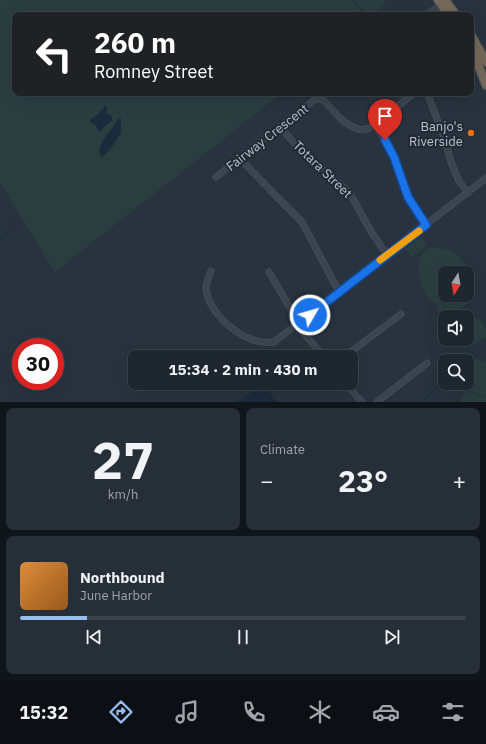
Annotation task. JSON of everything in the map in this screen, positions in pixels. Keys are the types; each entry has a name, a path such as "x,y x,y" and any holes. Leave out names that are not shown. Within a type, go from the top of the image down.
{"highway":[{"path":"441,1 447,12"},
{"path":"441,1 453,12"},
{"path":"474,40 486,62"},
{"path":"474,54 486,84"}],"street":[{"path":"430,12 441,1"},
{"name":"Fairway Crescent","path":"216,177 314,100 322,99 336,115 350,126 357,129 366,130 410,96"},
{"path":"428,96 444,137 452,165 459,181 468,193"},
{"path":"375,124 394,157 408,197 426,225"},
{"name":"Totara Street","path":"280,127 308,157 344,187 352,196 372,233 387,255"},
{"path":"240,159 302,222 339,292"},
{"path":"211,271 206,284 208,297 228,325 246,338 260,342 274,342 486,178"},
{"path":"269,272 302,331 318,350"},
{"path":"353,350 401,314"},
{"path":"377,402 427,363"},
{"path":"351,390 362,402"}],"green space":[{"path":"0,0 352,0 362,12 12,12 12,96 278,96 55,272 0,183"},
{"path":"355,0 384,0 386,3 375,12 365,12"},
{"path":"421,237 427,245 412,257 405,249"},
{"path":"434,247 451,251 463,261 466,266 438,266 438,302 469,303 455,310 439,310 437,307 438,304 431,301 426,296 421,284 419,263 423,253"},
{"path":"478,317 486,329 486,337 474,344 474,320"},
{"path":"475,358 486,362 486,397 467,390 474,390"},
{"path":"465,391 486,398 486,402 460,402"}],"water":[{"path":"105,106 107,107 107,114 112,116 112,120 99,132 96,125 90,122 90,120"},
{"path":"121,118 121,133 110,150 101,157 100,147 102,142 118,119"},
{"path":"256,390 267,390 278,402 236,402"}],"waterway":[{"path":"0,240 16,219"},
{"path":"421,402 438,388"}],"slow traffic":[{"path":"380,260 419,231"}],"place":[{"name":"Banjo's Riverside","path":"471,133"}],"route":[{"path":"310,315 426,225 408,197 394,157 385,140"}]}
